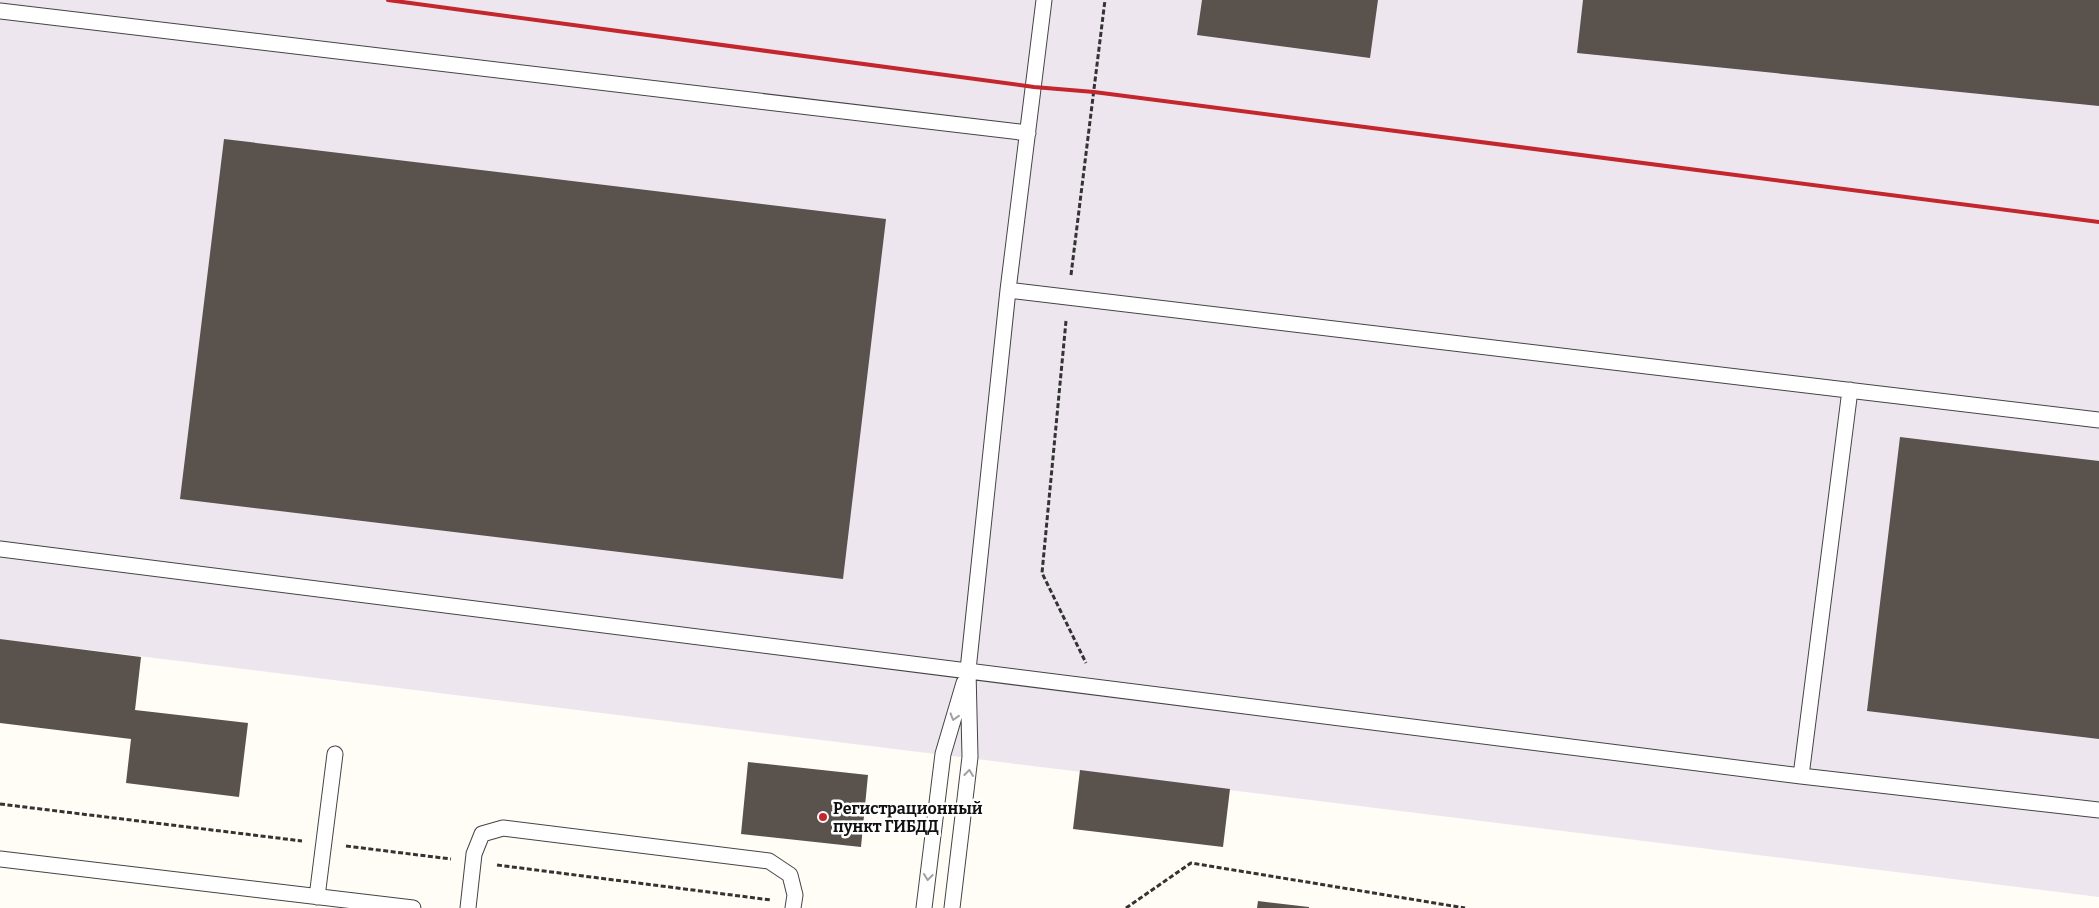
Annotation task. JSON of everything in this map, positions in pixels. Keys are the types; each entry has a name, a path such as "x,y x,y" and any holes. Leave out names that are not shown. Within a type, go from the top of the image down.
{"lane":[{"path":"952,908 970,757 968,670 1008,290 1044,0"},
{"path":"0,11 1028,133"},
{"path":"1008,290 2099,420"},
{"path":"1801,776 1850,390"},
{"path":"0,549 1801,776 2099,810"},
{"path":"924,908 943,754 968,670"},
{"path":"317,897 335,754"},
{"path":"468,908 473,862 482,834 503,828 769,860 790,875 795,895 794,906"},
{"path":"0,858 413,908"}],"path":[{"path":"1097,686 1042,573 1068,296 1105,0"},
{"path":"0,804 473,862 794,906"},
{"path":"1126,908 1191,863 1465,908"}],"shaded area":[{"path":"0,0 2099,0 2099,897 0,639"}],"building":[{"path":"1202,0 1378,0 1370,58 1197,35"},
{"path":"1583,0 2099,0 2099,106 1577,53"},
{"path":"224,139 886,219 843,579 180,499"},
{"path":"1900,437 2099,461 2099,739 1867,711"},
{"path":"0,639 141,657 135,710 248,723 239,797 126,783 131,739 0,723"},
{"path":"748,762 868,775 861,847 741,834"},
{"path":"1080,770 1230,789 1223,847 1073,829"},
{"path":"1258,901 1309,907 1309,908 1257,908"}],"railway":[{"path":"388,0 1034,87 1094,92 2099,222"}],"place":[{"name":"Регистрационный пункт ГИБДД","path":"823,817"}]}
